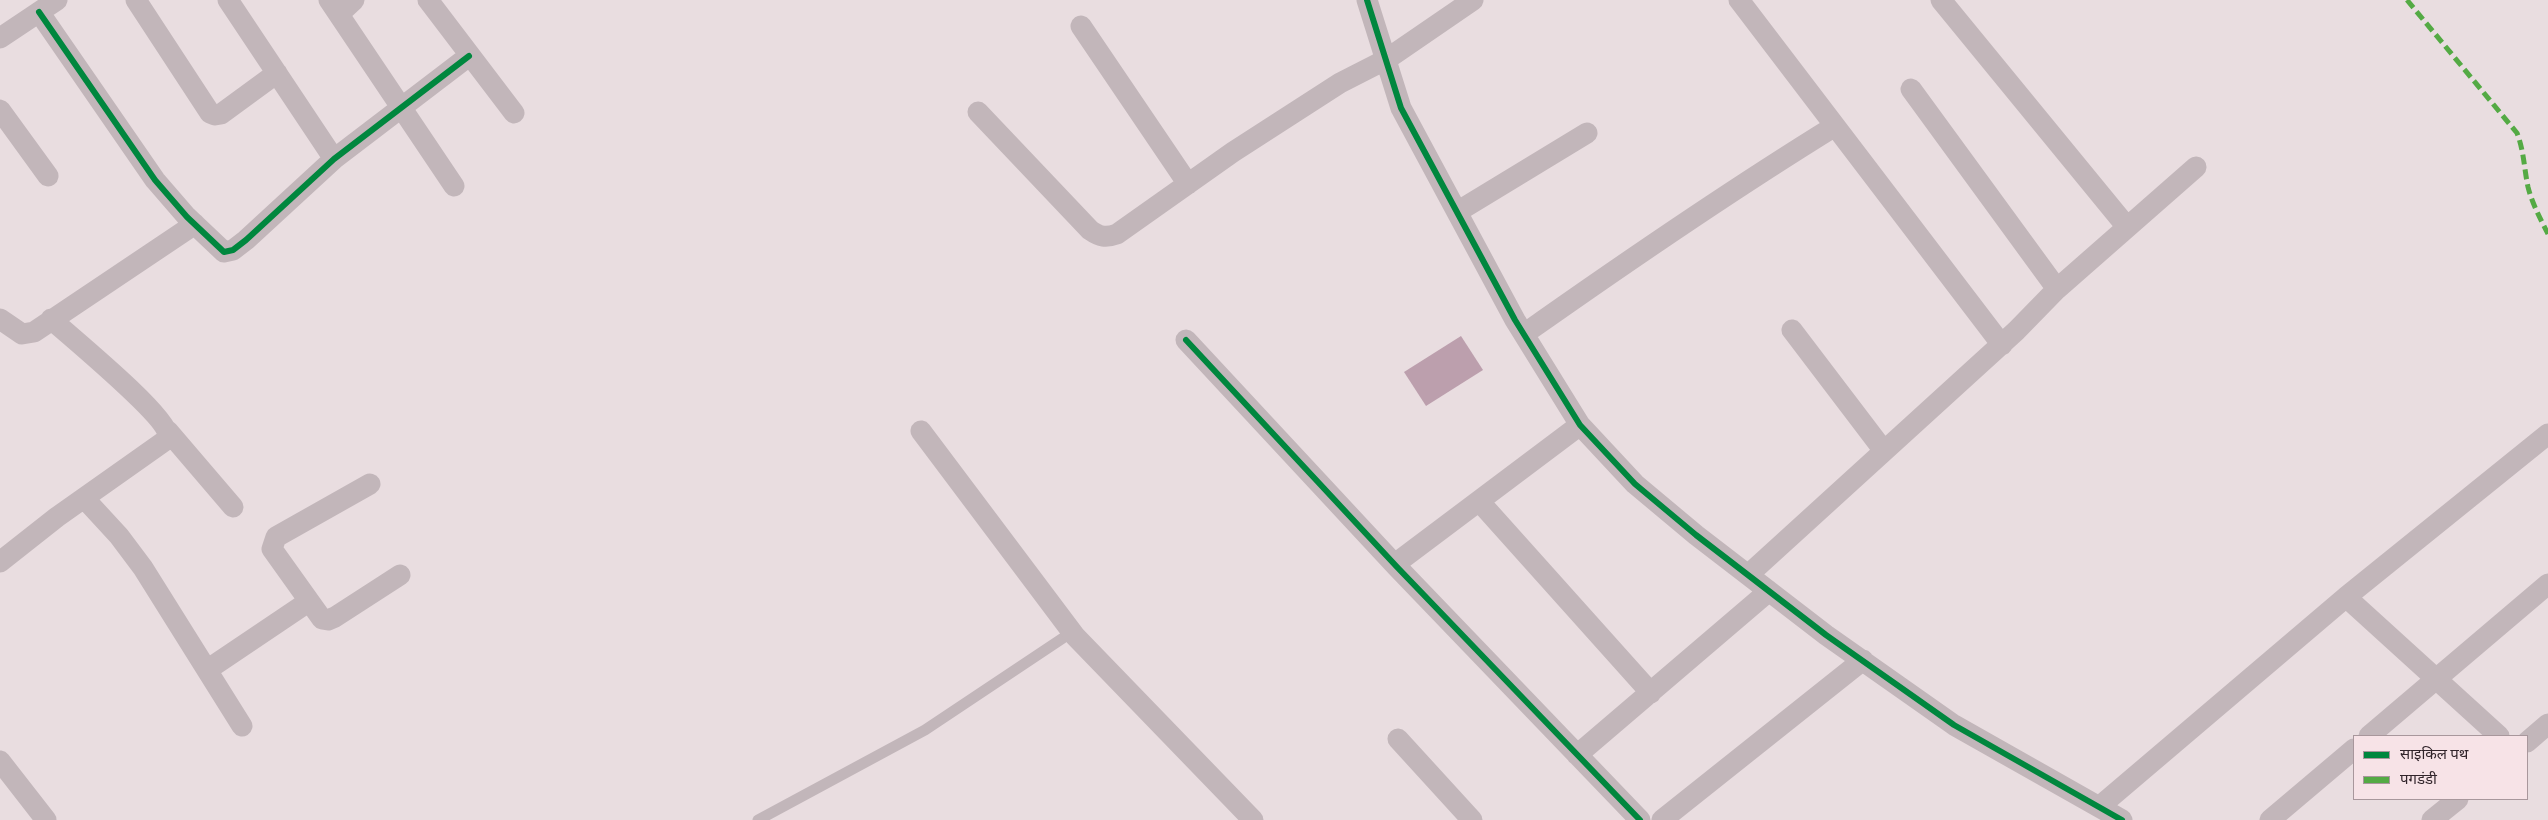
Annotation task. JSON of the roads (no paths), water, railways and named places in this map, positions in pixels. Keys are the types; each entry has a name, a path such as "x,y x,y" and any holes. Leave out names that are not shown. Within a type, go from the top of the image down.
{"street":[{"path":"0,38 57,0"},
{"path":"136,0 210,113 215,115 221,114 277,73"},
{"path":"228,0 334,159"},
{"path":"354,0 334,7 454,186"},
{"path":"428,0 469,56 514,112"},
{"path":"1367,0 1387,58 1401,108 1524,334 1580,425 1635,484 1748,575 1862,660 1954,725 2122,820"},
{"path":"978,112 1090,230 1098,236 1108,237 1117,234 1309,103 1387,58 1473,0"},
{"path":"1738,0 2002,345"},
{"path":"1941,0 2127,227"},
{"path":"39,12 155,180 195,224 224,252 234,250 334,159 469,56"},
{"path":"1081,26 1188,184"},
{"path":"1912,89 2057,289"},
{"path":"0,110 48,176"},
{"path":"1524,334 1658,239 1835,126"},
{"path":"1457,212 1588,133"},
{"path":"1748,575 2002,345 2057,289 2196,166"},
{"path":"5,331 22,334 28,333 195,224"},
{"path":"51,319 150,409 233,507"},
{"path":"1792,330 1884,451"},
{"path":"1186,340 1395,564 1640,820"},
{"path":"1395,564 1580,425"},
{"path":"0,562 84,498 166,440 168,431"},
{"path":"921,431 1072,632 1253,820"},
{"path":"2099,807 2346,597 2548,434"},
{"path":"370,484 276,537 272,543 272,549 308,602 322,619 328,620 400,575"},
{"path":"84,498 119,536 143,568 242,726"},
{"path":"1479,501 1651,693"},
{"path":"2370,735 2548,584"},
{"path":"1577,756 1769,591"},
{"path":"2346,597 2438,678 2498,735"},
{"path":"207,670 308,602"},
{"path":"1662,820 1862,660"},
{"path":"2528,741 2548,724"},
{"path":"1398,739 1472,820"},
{"path":"2270,820 2353,750"},
{"path":"0,760 7,786 46,820"},
{"path":"2432,820 2457,800"}],"lane":[{"path":"758,820 925,730 1072,632"}]}
